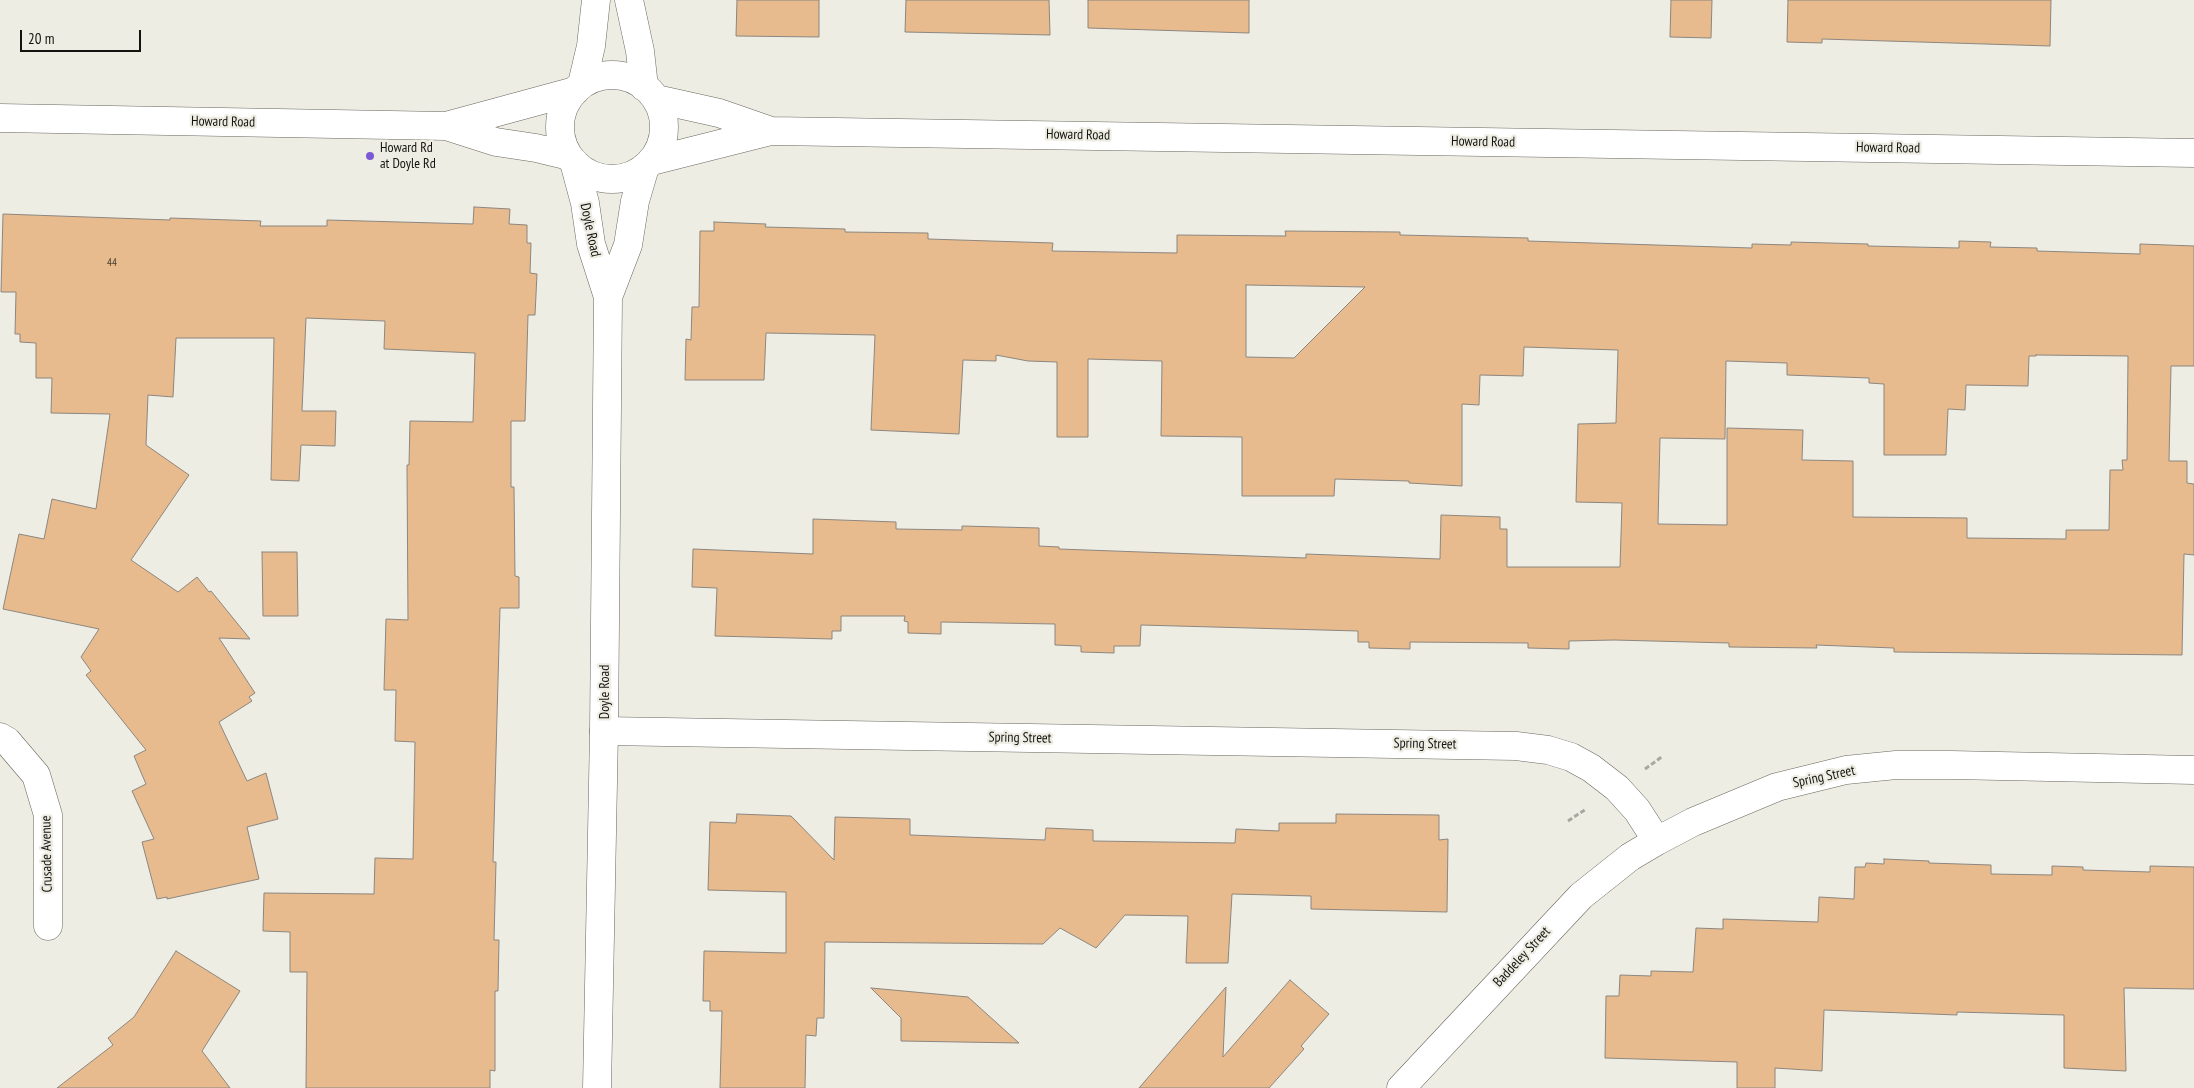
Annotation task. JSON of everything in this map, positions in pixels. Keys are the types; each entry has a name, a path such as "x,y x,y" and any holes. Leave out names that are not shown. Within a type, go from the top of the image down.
{"street":[{"path":"578,88 599,76 618,76 637,81 650,93 663,115 664,131 660,147 649,164 628,176 609,179 590,174 572,159 562,140 561,122 565,105 578,88 591,46 596,0"},
{"path":"629,0 650,93"},
{"name":"Howard Road","path":"446,126 578,88"},
{"name":"Howard Road","path":"650,93 719,113 771,131"},
{"name":"Howard Road","path":"0,118 446,126 496,142 536,148 572,159"},
{"name":"Howard Road","path":"649,164 771,131 2194,152"},
{"name":"Doyle Road","path":"572,159 585,203 591,244 608,297 604,731 597,1088"},
{"name":"Doyle Road","path":"608,297 628,245 635,201 649,164"},
{"name":"Spring Street","path":"604,731 1516,746 1548,750 1571,757 1591,768 1616,788 1637,810 1657,841 1693,822 1777,787 1846,770 1896,765 2194,770"},
{"name":"Crusade Avenue","path":"0,737 7,741 36,775 48,816 48,926"},
{"name":"Baddeley Street","path":"1401,1088 1581,896 1630,857 1657,841"}],"building":[{"path":"737,0 819,0 819,37 736,36"},
{"path":"906,0 1049,0 1050,35 905,32"},
{"path":"1088,0 1249,0 1249,33 1088,28"},
{"path":"1671,0 1712,0 1711,38 1670,37"},
{"path":"1788,0 2051,0 2050,46 1822,39 1822,43 1787,42"},
{"path":"474,207 510,209 509,224 527,225 527,243 531,243 530,273 537,274 535,315 528,315 525,421 511,421 511,487 514,487 515,576 519,577 519,608 500,608 493,862 496,862 494,940 499,940 498,991 495,991 495,1071 490,1070 490,1088 306,1088 307,972 290,972 290,932 263,931 264,893 374,894 375,858 413,859 415,742 395,741 396,690 384,690 386,619 408,620 407,465 409,465 410,421 473,422 475,353 384,349 385,321 306,318 302,411 336,411 335,446 301,445 299,481 271,480 274,338 176,338 173,397 148,395 146,445 189,475 131,560 178,592 197,577 209,592 211,591 250,639 219,638 255,693 249,697 252,701 219,722 247,781 266,773 278,819 247,827 259,879 167,899 167,897 157,899 142,842 154,839 132,791 146,784 134,756 146,750 86,675 91,671 81,657 99,629 3,609 19,534 44,539 52,499 96,509 110,414 51,413 52,378 36,378 36,343 20,342 20,334 15,334 16,292 1,292 3,214 261,221 260,226 327,226 327,220 473,224"},
{"path":"714,222 766,224 765,227 845,229 845,232 928,233 928,239 1053,243 1052,251 1177,253 1177,235 1286,236 1285,231 1400,232 1400,235 1528,238 1528,241 1752,248 1752,244 1791,245 1791,242 1959,248 1959,241 1991,242 1990,247 2037,248 2037,251 2140,254 2140,244 2194,246 2194,366 2171,366 2169,461 2187,461 2187,483 2194,484 2194,555 2184,554 2182,655 1894,652 1894,648 1816,645 1817,648 1729,647 1729,643 1614,640 1569,641 1569,649 1528,648 1528,643 1410,642 1410,649 1369,648 1369,642 1358,642 1358,631 1141,625 1140,646 1114,646 1114,653 1081,652 1081,646 1055,645 1055,624 941,622 941,634 908,633 908,622 904,621 905,616 841,616 841,631 832,631 832,639 715,636 717,588 692,587 693,549 813,554 813,519 896,522 896,529 962,530 962,526 1039,528 1039,546 1059,547 1059,549 1306,558 1306,554 1440,559 1441,515 1500,517 1500,529 1507,529 1507,567 1620,567 1622,503 1576,502 1578,424 1616,423 1618,350 1524,347 1523,376 1480,375 1479,405 1462,404 1462,486 1409,483 1409,481 1335,479 1334,496 1242,496 1242,437 1161,436 1162,361 1088,359 1088,437 1057,437 1057,362 1028,361 996,355 996,361 963,360 959,434 871,430 875,335 766,333 764,380 685,380 686,339 691,340 692,307 699,307 700,231 714,231","holes":["1246,285 1365,287 1294,358 1246,357","2029,356 2128,356 2127,460 2122,460 2123,470 2110,470 2109,530 2066,530 2066,539 1967,538 1967,518 1853,517 1853,461 1802,460 1803,430 1727,428 1727,525 1658,524 1660,438 1725,439 1726,361 1787,363 1787,375 1869,378 1869,383 1884,384 1884,455 1946,455 1948,409 1965,410 1966,385 2028,386"]},
{"path":"262,552 297,552 298,616 263,616"},
{"path":"737,814 791,816 834,860 835,817 910,819 910,835 1045,840 1046,828 1093,830 1093,841 1235,843 1236,829 1279,831 1279,823 1336,823 1336,814 1439,815 1439,840 1448,839 1447,912 1311,909 1311,896 1232,894 1228,963 1186,963 1188,916 1125,915 1096,948 1060,928 1043,944 825,942 824,1018 817,1018 816,1036 806,1035 805,1088 720,1088 722,1011 710,1011 710,1001 703,1001 704,951 786,953 786,892 708,890 710,822 736,823"},
{"path":"1884,859 1991,865 1991,874 2052,875 2052,866 2083,867 2083,870 2150,872 2150,866 2194,867 2194,989 2124,988 2126,1071 2064,1068 2064,1015 1957,1012 1957,1015 1824,1010 1822,1071 1775,1068 1775,1088 1737,1088 1737,1062 1605,1058 1606,996 1619,996 1620,975 1651,976 1651,971 1693,972 1696,928 1723,929 1723,919 1818,922 1819,897 1854,899 1855,867 1865,867 1866,863 1884,864"},
{"path":"176,951 240,991 202,1051 230,1088 57,1088 113,1045 108,1038 134,1017"},
{"path":"1290,980 1329,1014 1301,1046 1304,1049 1269,1088 1139,1088 1226,987 1223,1057"},
{"path":"871,988 968,997 1019,1043 901,1041 901,1018"}],"place":[{"name":"Howard Rd at Doyle Rd","path":"370,156"}]}
